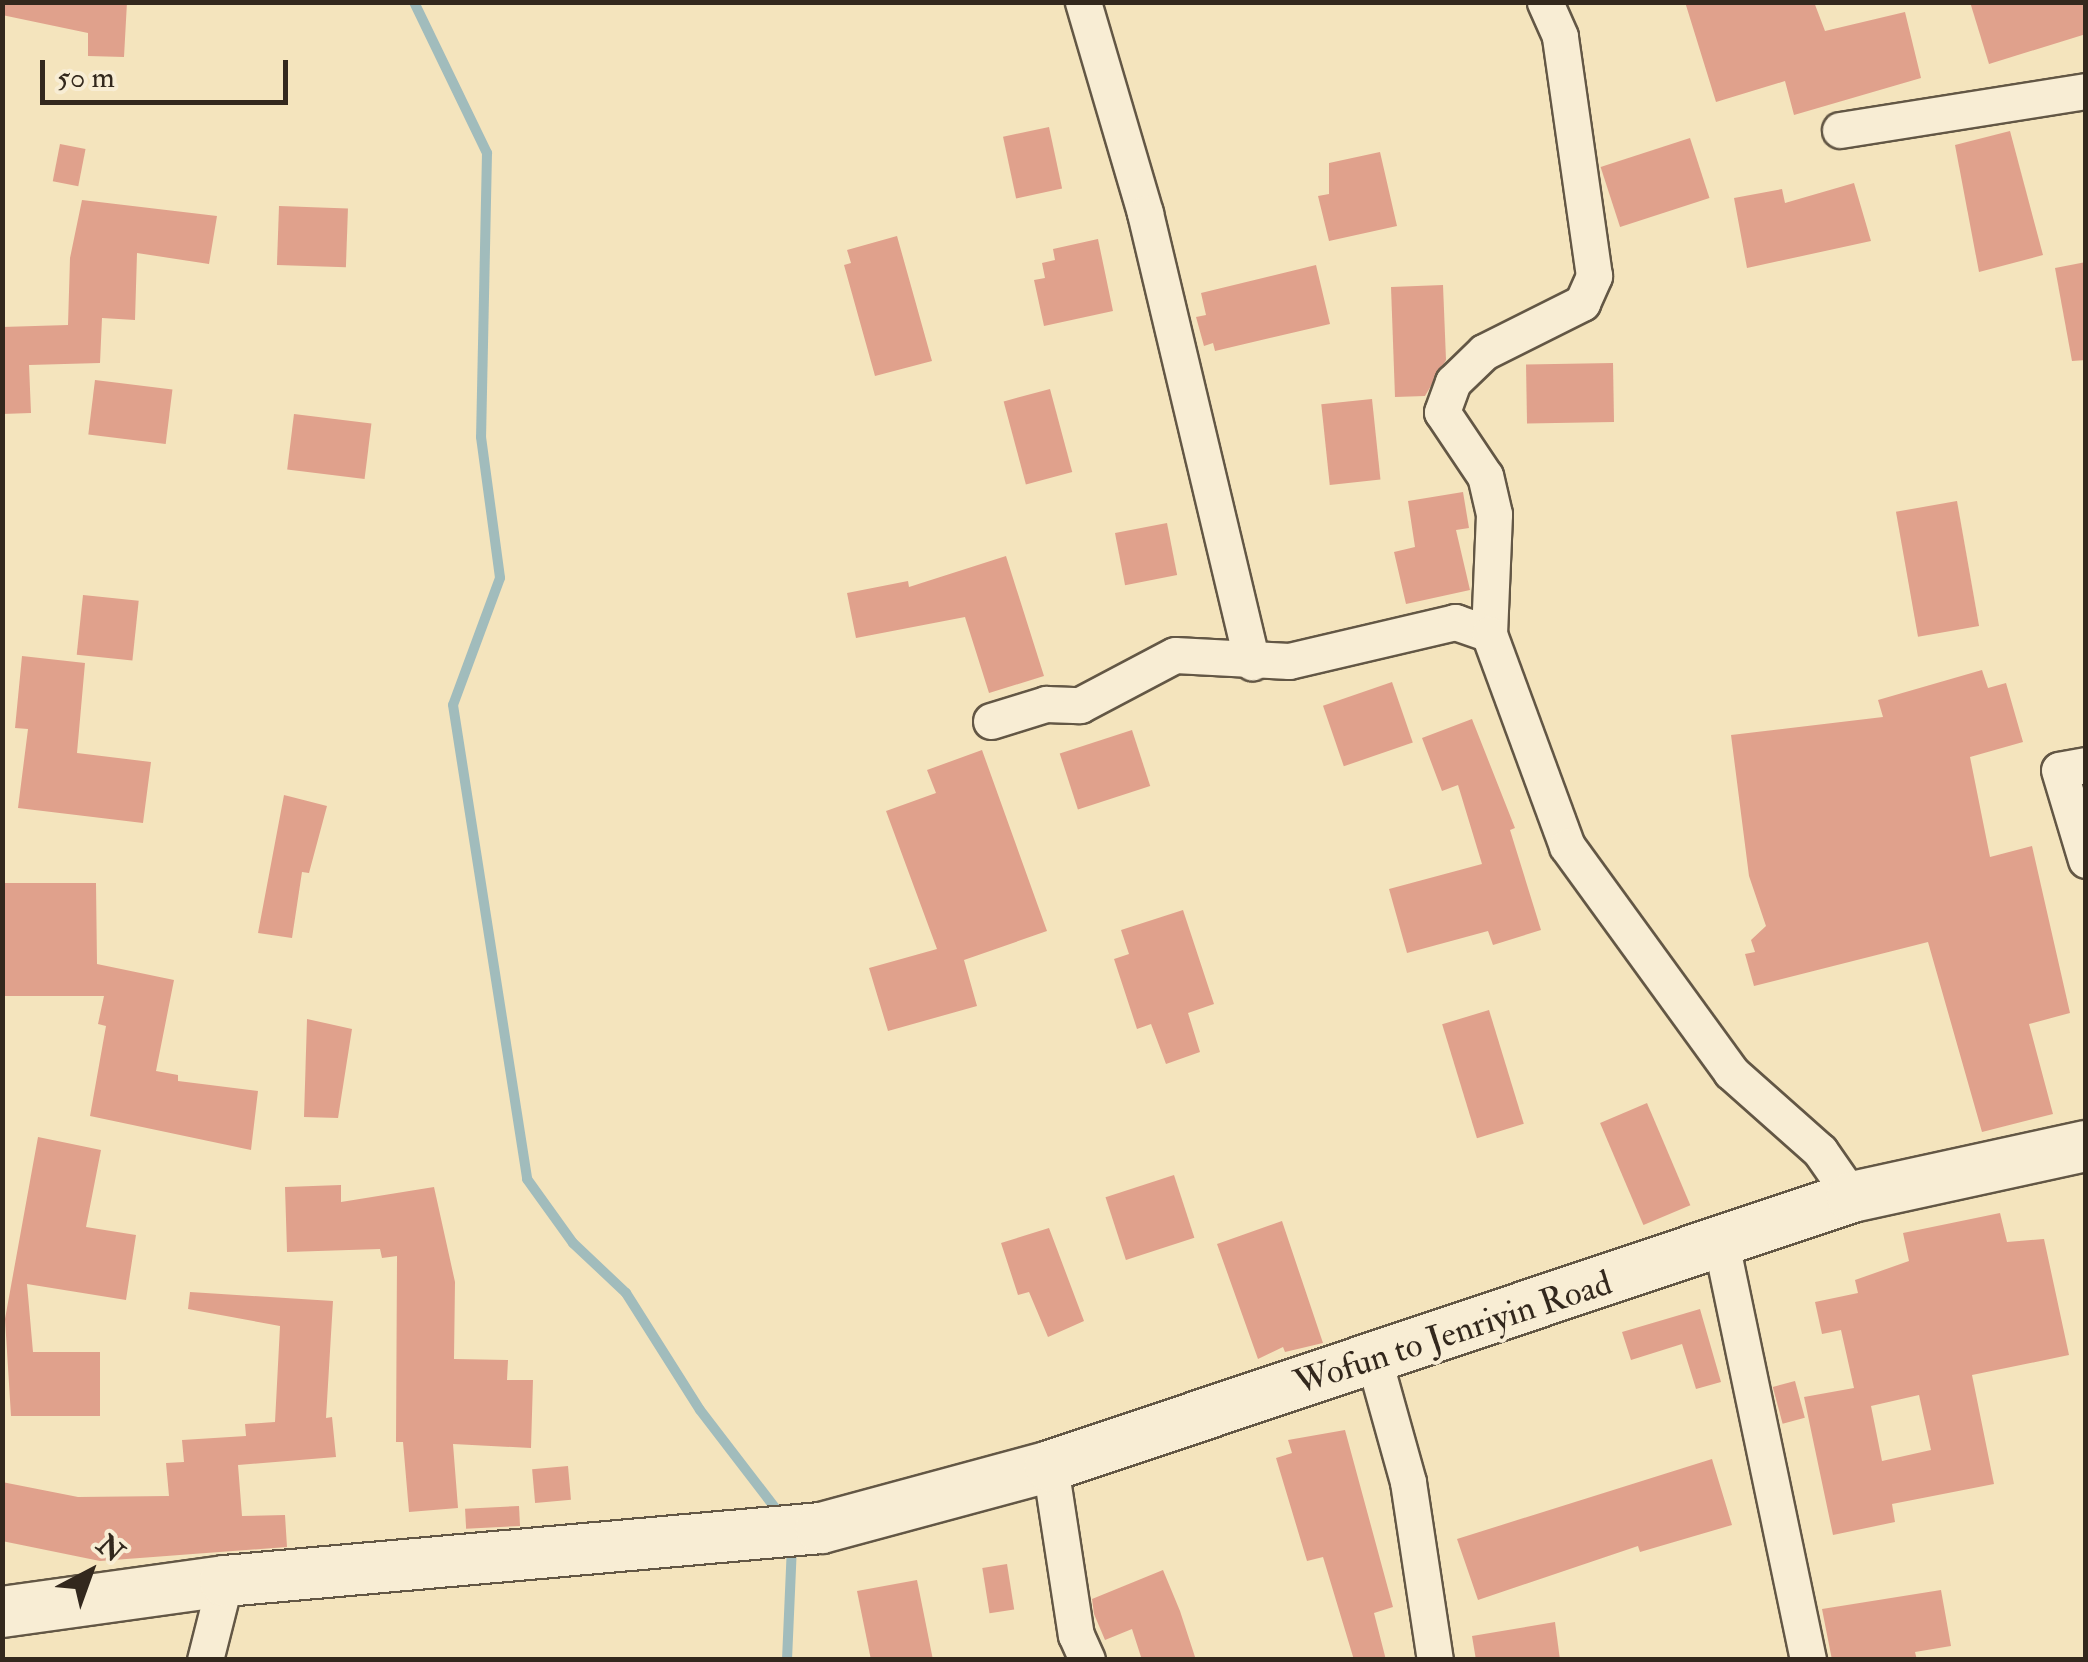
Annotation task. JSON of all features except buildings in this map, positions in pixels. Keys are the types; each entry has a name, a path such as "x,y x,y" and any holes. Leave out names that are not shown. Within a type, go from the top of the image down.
{"street":[{"path":"1545,2 1560,36 1594,276 1582,303 1484,352 1453,382 1442,412 1485,476 1494,514 1489,634 1568,846 1731,1072 1820,1151 1852,1197"},
{"path":"1094,5 1252,662"},
{"path":"1840,130 2086,91"},
{"path":"991,721 1046,704 1080,705 1176,656 1290,661 1455,622 1489,634"},
{"path":"2086,765 2059,770 2086,860"},
{"name":"Wofun to Jenriyin Road","path":"2,1612 224,1580 770,1537 822,1528 1050,1466 1852,1197 2086,1146"},
{"path":"1721,1242 1808,1660"},
{"path":"1374,1360 1408,1482 1435,1660"},
{"path":"1050,1466 1076,1635 1087,1660"},
{"path":"204,1660 224,1580"}],"waterway":[{"path":"414,2 487,153 481,437 500,578 453,705 527,1179 573,1243 626,1293 700,1410 782,1517"},
{"path":"787,1660 792,1546"}]}
